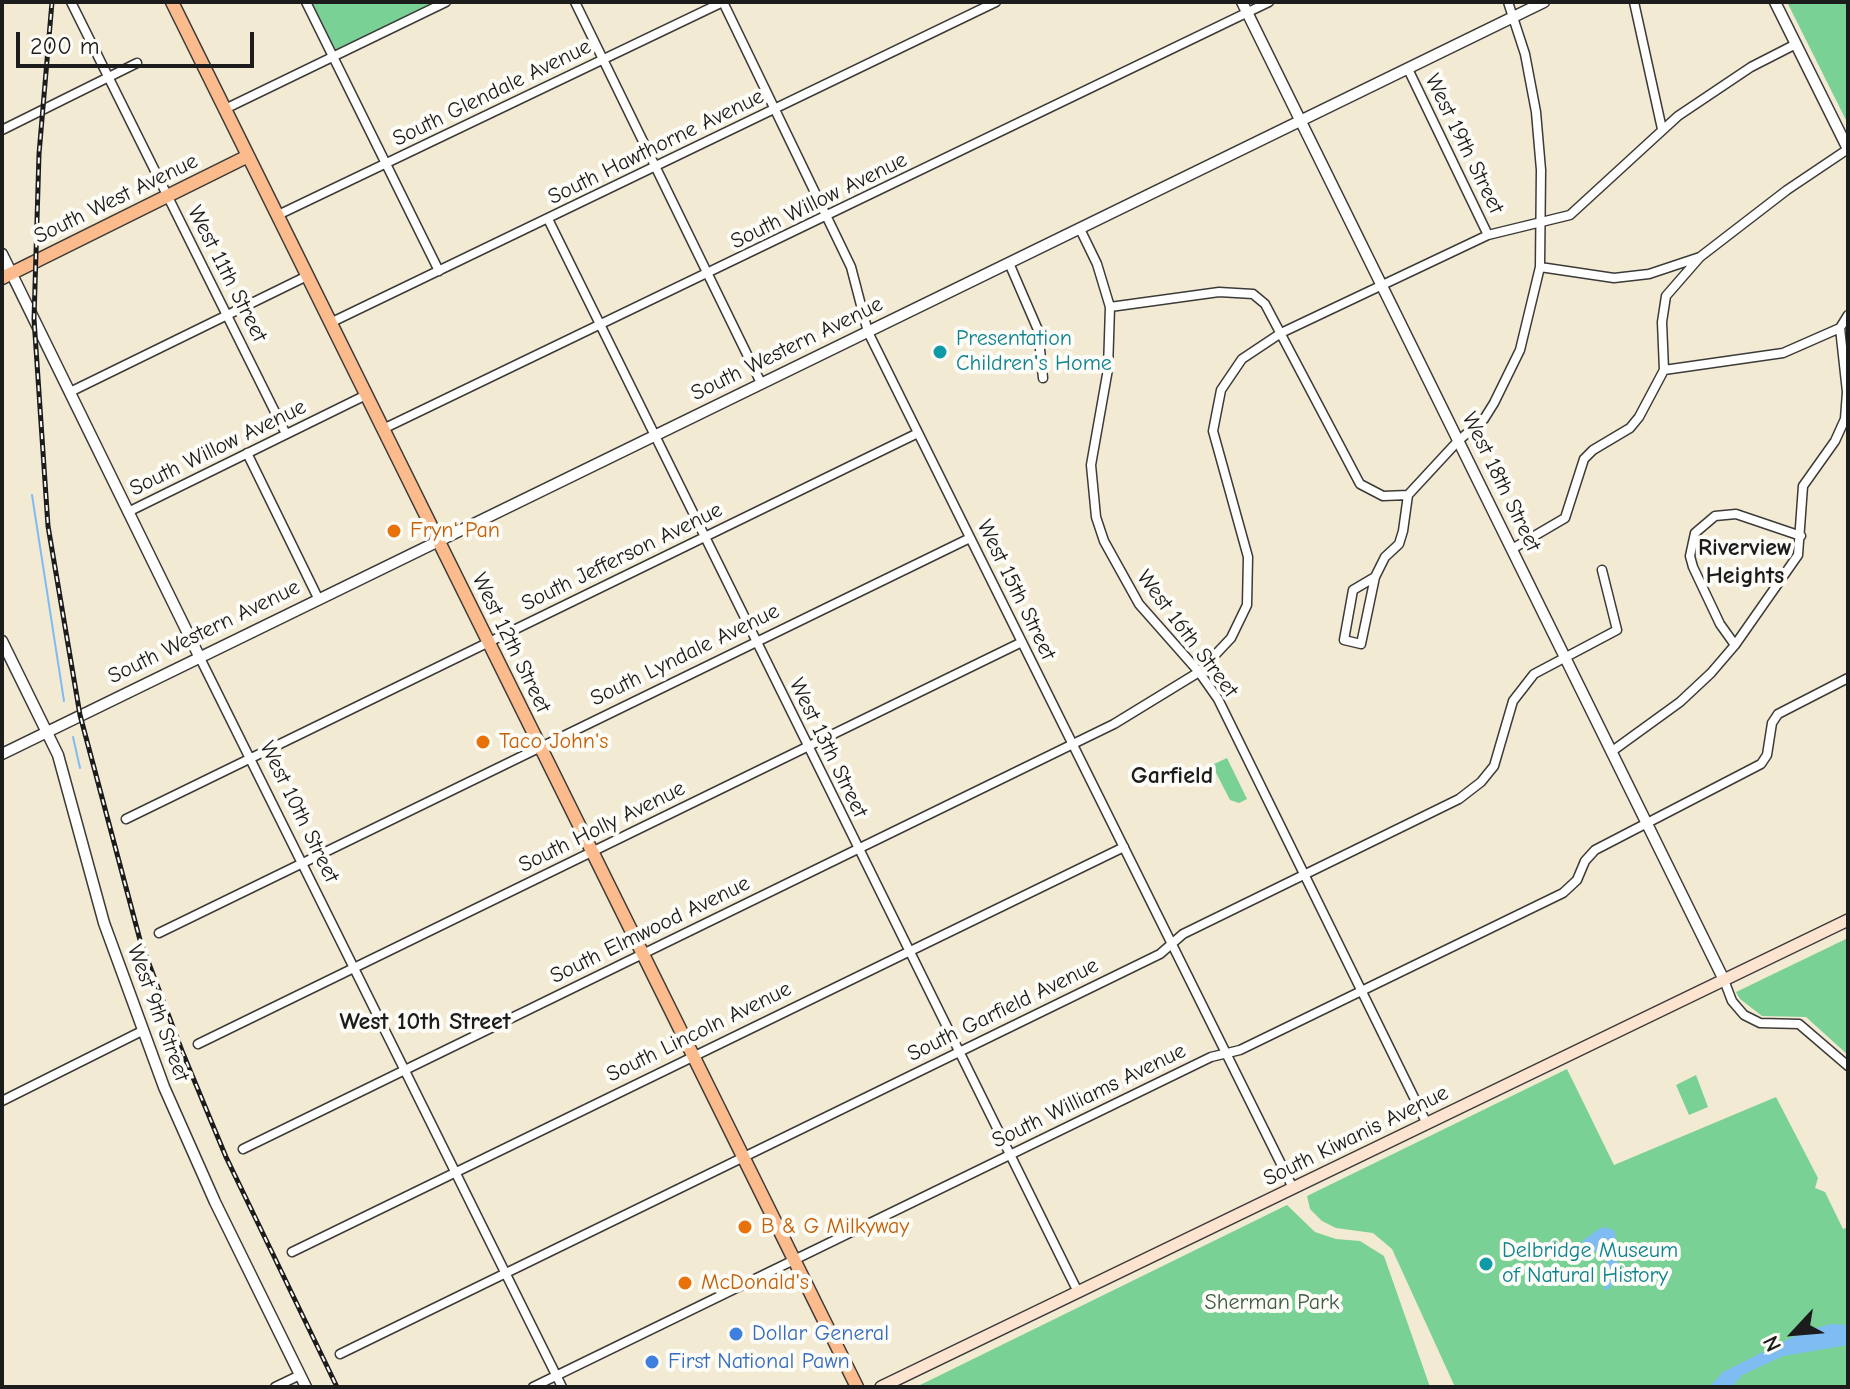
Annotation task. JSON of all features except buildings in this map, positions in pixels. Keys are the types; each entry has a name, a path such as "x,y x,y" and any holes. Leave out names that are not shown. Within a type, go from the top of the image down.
{"main road":[{"name":"West 12th Street","path":"172,2 857,1387"},
{"name":"South West Avenue","path":"7,276 248,156"},
{"name":"South Kiwanis Avenue","path":"881,1387 1848,920"}],"street":[{"name":"West 11th Street","path":"71,2 286,434"},
{"path":"306,2 439,271"},
{"path":"225,109 446,2"},
{"path":"575,2 761,383"},
{"name":"South Glendale Avenue","path":"278,215 723,2"},
{"name":"West 15th Street","path":"723,2 851,267 868,332 1293,1188"},
{"name":"South Hawthorne Avenue","path":"330,323 996,2"},
{"name":"South Willow Avenue","path":"383,429 826,218 1245,7 1269,2"},
{"path":"1375,577 1353,590 1344,640 1361,644 1375,577 1385,557 1399,544 1408,495 1458,441 1484,419 1508,379 1525,335 1540,267 1542,221 1536,112 1515,16 1508,2"},
{"name":"South Western Avenue","path":"2,754 1544,2"},
{"path":"1634,2 1662,129"},
{"path":"1512,549 1565,518 1584,459 1630,428 1664,370 1662,322 1666,296 1700,257 1787,190 1848,149 1775,2"},
{"name":"West 18th Street","path":"1245,7 1724,980"},
{"path":"1381,285 1488,235 1570,215 1662,129 1727,82 1796,44"},
{"path":"2,130 137,63"},
{"name":"West 19th Street","path":"1408,69 1488,235"},
{"name":"West 13th Street","path":"548,219 1078,1292"},
{"name":"West 16th Street","path":"1080,229 1097,264 1110,307 1108,369 1091,465 1096,517 1122,580 1218,699 1427,1124"},
{"name":"West 10th Street","path":"2,254 7,276 70,392 562,1387"},
{"path":"1540,267 1593,276 1634,277 1700,257"},
{"path":"1009,263 1038,330 1043,378"},
{"path":"70,392 307,276"},
{"name":"South Elmwood Avenue","path":"243,1149 1072,744 1157,700 1199,672 1231,638 1247,605 1248,557 1214,445 1215,409 1232,369 1281,333 1381,285"},
{"path":"1110,307 1235,291 1253,294 1265,304 1360,484 1383,496 1408,495"},
{"path":"1664,370 1783,353 1840,328 1848,315"},
{"path":"1611,752 1680,702 1735,645 1798,555 1803,486 1835,441 1845,419 1847,392 1840,328"},
{"name":"South Willow Avenue","path":"128,512 366,395"},
{"name":"South Jefferson Avenue","path":"126,819 918,433"},
{"path":"247,453 318,598"},
{"path":"1735,645 1720,624 1693,567 1690,556 1695,533 1715,516 1736,514 1801,536"},
{"name":"South Lyndale Avenue","path":"159,933 970,538"},
{"name":"South Garfield Avenue","path":"340,1354 1160,954 1183,934 1305,876 1473,789 1499,755 1518,694 1534,674 1617,630 1602,570"},
{"name":"West 9th Street","path":"2,641 58,755 104,923 142,1031 189,1148 306,1387"},
{"name":"South Holly Avenue","path":"198,1044 1022,642"},
{"path":"1645,823 1761,764 1767,755 1772,723 1778,714 1848,678"},
{"name":"South Williams Avenue","path":"533,1387 1010,1154 1226,1053 1240,1050 1563,893 1577,880 1585,861 1595,850 1645,823"},
{"name":"South Lincoln Avenue","path":"292,1252 1124,847"},
{"path":"1724,980 1732,1001 1744,1015 1760,1023 1799,1024 1848,1066"},
{"path":"2,1101 142,1031"},
{"path":"275,1387 300,1375"}],"green space":[{"path":"306,2 446,2 333,57"},
{"path":"1787,2 1848,2 1848,124"},
{"path":"1227,758 1247,799 1239,803 1230,800 1212,765"},
{"path":"1848,938 1848,1055 1806,1017 1762,1016 1740,999 1736,992"},
{"path":"1567,1069 1614,1165 1776,1097 1818,1178 1815,1188 1825,1192 1843,1229 1848,1227 1848,1387 1455,1387 1392,1249 1373,1233 1336,1228 1322,1221 1310,1209 1307,1196"},
{"path":"1696,1075 1708,1107 1689,1115 1676,1085"},
{"name":"Sherman Park","path":"1287,1205 1315,1232 1336,1239 1360,1241 1384,1256 1430,1387 916,1387"}],"water":[{"path":"1602,1227 1614,1230 1617,1243 1614,1256 1624,1272 1607,1290 1604,1289 1610,1269 1606,1260 1582,1241"},
{"path":"1831,1324 1848,1325 1848,1345 1783,1356 1742,1375 1732,1387 1709,1387 1723,1372 1805,1331"}],"waterway":[{"path":"32,495 64,701"},
{"path":"73,737 80,768"}],"railway":[{"path":"52,2 39,154 34,319 48,526 80,715 140,940 182,1051 226,1157 337,1387"}],"place":[{"name":"Presentation Children's Home","path":"940,352"},
{"name":"Fryn' Pan","path":"394,531"},
{"name":"Taco John's","path":"483,742"},
{"name":"B & G Milkyway","path":"745,1227"},
{"name":"Delbridge Museum of Natural History","path":"1486,1264"},
{"name":"McDonald's","path":"685,1283"},
{"name":"Dollar General","path":"736,1334"},
{"name":"First National Pawn","path":"652,1362"}],"district":[{"name":"Riverview Heights","path":"1745,562"},
{"name":"Garfield","path":"1172,776"},
{"name":"West 10th Street","path":"425,1022"}]}
